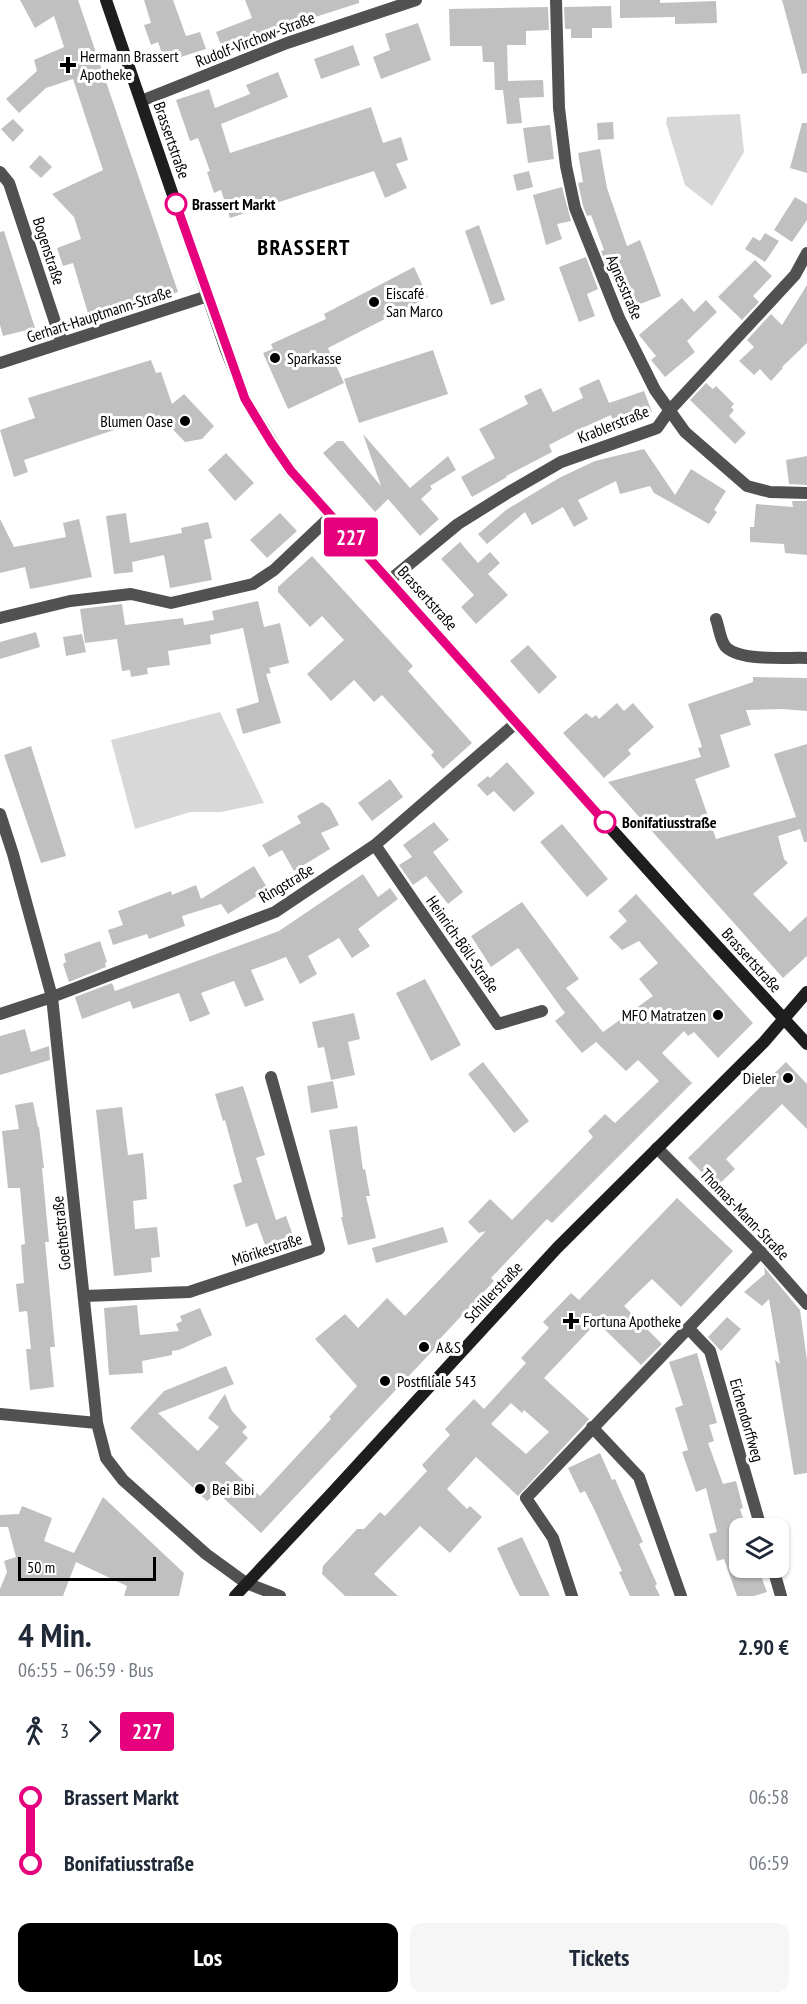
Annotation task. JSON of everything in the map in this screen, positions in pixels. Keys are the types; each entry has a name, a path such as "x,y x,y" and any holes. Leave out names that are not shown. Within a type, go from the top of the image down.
{"main road":[{"name":"Brassertstraße","path":"106,0 245,399 271,442 291,471 331,516 807,1044"},
{"path":"784,1019 807,992"},
{"name":"Schillerstraße","path":"235,1596 250,1584 557,1248 764,1042 784,1019"}],"street":[{"name":"Rudolf-Virchow-Straße","path":"141,101 287,43 416,0"},
{"name":"Agnesstraße","path":"556,0 559,108 575,208 619,318 655,390 685,432 747,486 770,492 807,493"},
{"name":"Bogenstraße","path":"0,172 9,183 62,343"},
{"name":"Krablerstraße","path":"390,580 458,524 561,462 657,428 669,411 795,275 807,253"},
{"name":"Gerhart-Hauptmann-Straße","path":"0,363 208,296"},
{"path":"0,618 70,601 131,594 171,603 253,584 274,570 331,516"},
{"path":"716,619 725,645 733,652 751,656 807,658"},
{"name":"Ringstraße","path":"0,1014 52,997 275,912 375,845 516,723"},
{"name":"Goethestraße","path":"0,814 52,997 97,1423 106,1458 123,1480 206,1554 250,1584 280,1596"},
{"name":"Heinrich-Böll-Straße","path":"375,845 498,1024 542,1011"},
{"name":"Mörikestraße","path":"85,1296 189,1292 319,1249 271,1077"},
{"name":"Thomas-Mann-Straße","path":"657,1148 761,1252 807,1304"},
{"path":"572,1596 553,1538 526,1498 761,1252"},
{"name":"Eichendorffweg","path":"688,1328 710,1350 758,1518"},
{"path":"0,1413 97,1423"},
{"path":"592,1427 639,1477 681,1596"},
{"path":"776,1578 781,1596"}],"shaded area":[{"path":"740,114 744,152 712,206 685,185 666,123 667,117"},
{"path":"220,712 264,803 221,812 190,812 135,829 111,740"}],"building":[{"path":"20,0 78,0 178,292 90,320 73,263 63,266 57,248 81,239 74,217 52,194 103,170 73,79 46,88 19,113 6,99 37,71 34,60 64,47 54,16 35,28"},
{"path":"144,0 173,0 186,36 200,32 206,49 165,62 158,42 151,45 144,25 151,23"},
{"path":"245,0 359,0 359,3 306,20 224,53 216,32 252,18"},
{"path":"620,0 660,0 660,3 716,1 717,23 675,24 675,17 620,18"},
{"path":"782,0 807,0 807,73 802,74"},
{"path":"611,6 612,28 592,28 592,38 571,38 571,29 565,29 564,7"},
{"path":"548,7 549,30 526,31 526,45 507,45 508,81 543,80 544,97 519,98 522,123 507,124 503,90 495,90 494,62 483,62 482,46 450,46 449,9"},
{"path":"418,23 431,60 381,79 373,57 390,50 385,34"},
{"path":"353,45 360,65 321,79 314,59"},
{"path":"278,72 288,97 221,124 230,153 371,107 383,143 401,137 408,160 396,164 407,188 385,198 374,171 230,218 221,190 214,193 207,172 210,171 198,138 190,141 176,100 209,89 215,108 250,94 246,85"},
{"path":"13,119 24,130 13,142 1,129"},
{"path":"613,122 614,139 598,140 597,123"},
{"path":"802,123 807,123 807,173 790,168"},
{"path":"550,125 554,159 528,163 523,128"},
{"path":"600,149 607,188 627,246 640,240 661,296 627,309 617,282 614,283 601,251 604,250 591,215 587,216 583,206 578,183 583,182 578,153"},
{"path":"40,155 52,167 41,178 29,167"},
{"path":"529,171 533,187 517,191 513,175"},
{"path":"562,187 571,221 557,224 562,239 546,245 533,195"},
{"path":"795,197 807,204 807,220 792,242 774,230"},
{"path":"479,225 505,300 491,305 465,231"},
{"path":"4,231 35,328 3,336 0,325 0,232"},
{"path":"765,233 779,241 765,262 745,249 753,237 760,241"},
{"path":"586,257 598,289 587,294 595,316 579,322 559,267"},
{"path":"755,260 772,276 753,296 759,302 742,320 718,297"},
{"path":"414,267 428,297 328,348 344,383 288,409 263,353 273,349 271,344 326,319 324,314"},
{"path":"807,285 807,343 771,381 760,369 754,375 739,361 754,347 747,340 771,314 782,325"},
{"path":"682,298 694,312 706,300 717,312 687,341 695,352 665,377 651,360 656,356 639,335"},
{"path":"433,350 448,394 359,423 344,379"},
{"path":"151,360 156,373 161,372 172,404 184,394 214,426 202,439 185,442 159,415 24,460 28,472 14,477 0,430 35,418 28,398"},
{"path":"599,379 609,403 644,391 652,412 617,425 611,415 580,429 549,445 552,452 472,497 461,477 495,458 479,429 528,404 524,396 541,388 553,412 583,398 579,388"},
{"path":"706,383 713,389 716,386 734,404 731,407 734,410 729,416 746,433 735,444 690,400"},
{"path":"363,434 410,488 448,456 456,470 430,486 432,489 421,499 439,519 420,536 388,499 375,512 323,453 337,441 343,441 381,486"},
{"path":"644,449 675,495 691,469 726,491 714,510 717,512 709,524 654,493 650,486 620,494 616,481 578,500 588,519 574,527 563,507 532,525 525,512 487,544 478,534 506,510 559,478 595,461"},
{"path":"226,453 254,483 235,501 208,470"},
{"path":"807,456 807,485 789,484 786,460"},
{"path":"792,501 807,501 807,555 785,553 784,544 750,542 750,527 754,527 756,504 793,507"},
{"path":"126,513 130,543 182,533 181,528 208,522 212,538 204,540 212,580 170,588 164,555 132,562 133,572 114,574 106,516"},
{"path":"280,513 297,531 267,558 250,540"},
{"path":"0,519 14,547 66,537 63,523 79,519 92,577 30,589 25,567 0,573"},
{"path":"460,542 478,563 490,552 500,563 488,574 508,595 476,624 461,607 474,595 441,559"},
{"path":"312,556 413,666 408,671 472,743 443,769 431,755 434,752 382,695 374,702 354,680 331,701 307,674 344,640 322,616 310,627 278,592 278,587"},
{"path":"258,601 264,627 280,623 289,663 269,668 271,673 266,674 281,723 243,734 236,709 259,702 243,628 210,635 211,644 168,651 170,665 147,668 148,674 131,677 130,670 122,671 117,639 85,643 80,609 122,604 125,625 183,618 184,625 214,620 212,611"},
{"path":"36,632 40,647 0,659 0,642"},
{"path":"82,634 86,652 66,656 63,637"},
{"path":"528,645 557,677 539,694 510,661"},
{"path":"753,677 807,678 807,711 746,710 751,725 720,735 730,767 695,779 716,839 796,817 774,754 807,744 807,842 804,842 800,829 778,836 784,859 788,863 753,894 790,932 807,916 807,956 783,978 608,782 701,757 698,748 702,747 688,704 753,682"},
{"path":"617,703 624,711 633,703 654,727 628,750 631,754 604,778 563,733 586,713 592,718 596,715 599,719"},
{"path":"31,746 66,856 41,863 4,755"},
{"path":"507,762 535,793 514,812 494,791 487,796 477,785 488,776 490,778"},
{"path":"390,779 403,797 372,821 358,803"},
{"path":"322,802 330,808 339,825 321,833 330,849 294,871 282,850 269,857 262,845 301,823 297,816"},
{"path":"434,822 449,840 433,852 463,892 448,904 426,876 413,885 399,865 412,857 403,845"},
{"path":"562,824 608,879 587,897 540,842"},
{"path":"254,866 268,889 228,914 221,904 182,916 185,926 149,939 147,934 113,945 108,930 123,925 118,911 171,891 172,895 196,885 201,899"},
{"path":"363,874 378,897 390,888 398,899 358,929 370,946 352,958 339,938 308,956 317,974 300,984 286,957 251,970 264,1000 245,1007 234,981 201,993 210,1014 190,1022 179,993 133,1009 130,1001 82,1019 75,997 112,983 115,991 279,931"},
{"path":"636,894 753,1023 718,1058 694,1032 688,1036 684,1031 662,1053 692,1083 552,1223 547,1219 491,1278 494,1281 437,1342 439,1344 261,1533 217,1492 207,1501 130,1428 164,1391 226,1366 234,1384 158,1413 198,1451 219,1427 208,1418 225,1394 232,1411 247,1427 242,1432 248,1438 225,1463 260,1496 331,1419 329,1417 357,1386 315,1339 345,1314 358,1328 387,1298 405,1316 486,1231 479,1233 468,1222 490,1199 512,1220 593,1137 588,1131 605,1114 615,1123 659,1081 638,1060 626,1071 596,1042 582,1053 555,1021 565,1013 518,948 491,967 471,936 522,902 579,979 566,988 603,1032 653,996 639,979 658,963 639,941 622,950 609,937 627,921 618,911"},
{"path":"100,941 107,962 106,967 69,982 63,964 66,962 64,954"},
{"path":"425,979 461,1045 431,1061 396,993"},
{"path":"354,1013 360,1039 348,1042 355,1075 331,1080 324,1047 318,1048 312,1022"},
{"path":"25,1029 31,1052 49,1046 50,1060 0,1075 0,1036"},
{"path":"483,1062 529,1121 514,1133 468,1074"},
{"path":"786,1062 807,1084 807,1129 782,1104 726,1159 735,1169 716,1187 688,1158"},
{"path":"333,1081 338,1108 311,1113 307,1086"},
{"path":"243,1086 265,1155 256,1158 276,1220 286,1216 296,1244 268,1253 257,1223 246,1227 233,1185 242,1182 225,1120 223,1121 215,1094"},
{"path":"33,1102 39,1127 44,1168 42,1168 49,1242 45,1242 55,1347 50,1347 54,1387 30,1390 26,1349 31,1349 27,1311 19,1312 16,1284 24,1283 21,1245 25,1244 20,1188 8,1188 2,1131 19,1129 15,1105"},
{"path":"122,1107 128,1155 143,1153 147,1199 133,1201 135,1229 157,1227 160,1257 151,1258 152,1272 114,1276 96,1110"},
{"path":"357,1126 363,1170 365,1169 370,1196 366,1196 376,1238 348,1245 341,1217 343,1217 329,1130"},
{"path":"677,1198 733,1251 681,1307 652,1279 624,1306 662,1344 641,1365 597,1322 544,1378 589,1419 518,1496 476,1457 447,1489 467,1509 470,1506 482,1517 450,1553 420,1526 374,1574 398,1596 345,1596 322,1574 323,1566 357,1529 364,1529 380,1512 385,1516 427,1471 422,1465 450,1435 445,1429 474,1399 484,1409 526,1363 521,1358 549,1328 543,1322 571,1293 579,1300","holes":["511,1403 522,1413 524,1410 549,1432 526,1454 491,1424"]},
{"path":"443,1227 448,1242 376,1263 372,1248"},
{"path":"764,1267 800,1310 807,1360 807,1473 794,1475 775,1360 780,1364 769,1299 762,1306 744,1292 765,1274"},
{"path":"137,1305 140,1335 179,1331 176,1324 182,1321 180,1316 200,1308 212,1335 172,1351 172,1355 142,1361 143,1373 109,1375 104,1308"},
{"path":"727,1317 741,1329 721,1351 708,1337"},
{"path":"697,1353 717,1423 709,1425 714,1441 708,1443 723,1484 736,1481 743,1508 740,1509 743,1518 729,1518 729,1573 724,1559 717,1561 709,1534 717,1532 706,1488 696,1492 682,1452 688,1450 675,1408 683,1405 669,1362"},
{"path":"600,1453 612,1480 615,1479 643,1542 639,1544 660,1596 630,1596 619,1572 622,1571 595,1511 585,1491 580,1493 568,1468"},
{"path":"103,1497 184,1573 179,1596 124,1596 127,1586 76,1562 63,1596 0,1596 0,1589 7,1572 4,1561 16,1557 8,1527 0,1527 0,1515 19,1514 22,1506 52,1518 44,1541 74,1553"},
{"path":"522,1537 550,1596 520,1596 515,1587 497,1548"},
{"path":"731,1578 762,1578 767,1592 754,1596 737,1596"}],"bus line":[{"name":"227","path":"176,204 245,399 291,471 605,822"}],"place":[{"name":"Hermann Brassert Apotheke","path":"68,65"},
{"name":"Brassert Markt","path":"176,204"},
{"name":"Eiscafé San Marco","path":"374,302"},
{"name":"Sparkasse","path":"275,358"},
{"name":"Blumen Oase","path":"185,421"},
{"name":"Bonifatiusstraße","path":"605,822"},
{"name":"MFO Matratzen","path":"718,1015"},
{"name":"Dieler","path":"788,1078"},
{"name":"Fortuna Apotheke","path":"571,1321"},
{"name":"A&S","path":"424,1347"},
{"name":"Postfiliale 543","path":"385,1381"},
{"name":"Bei Bibi","path":"200,1489"}],"district":[{"name":"BRASSERT","path":"304,247"}]}
